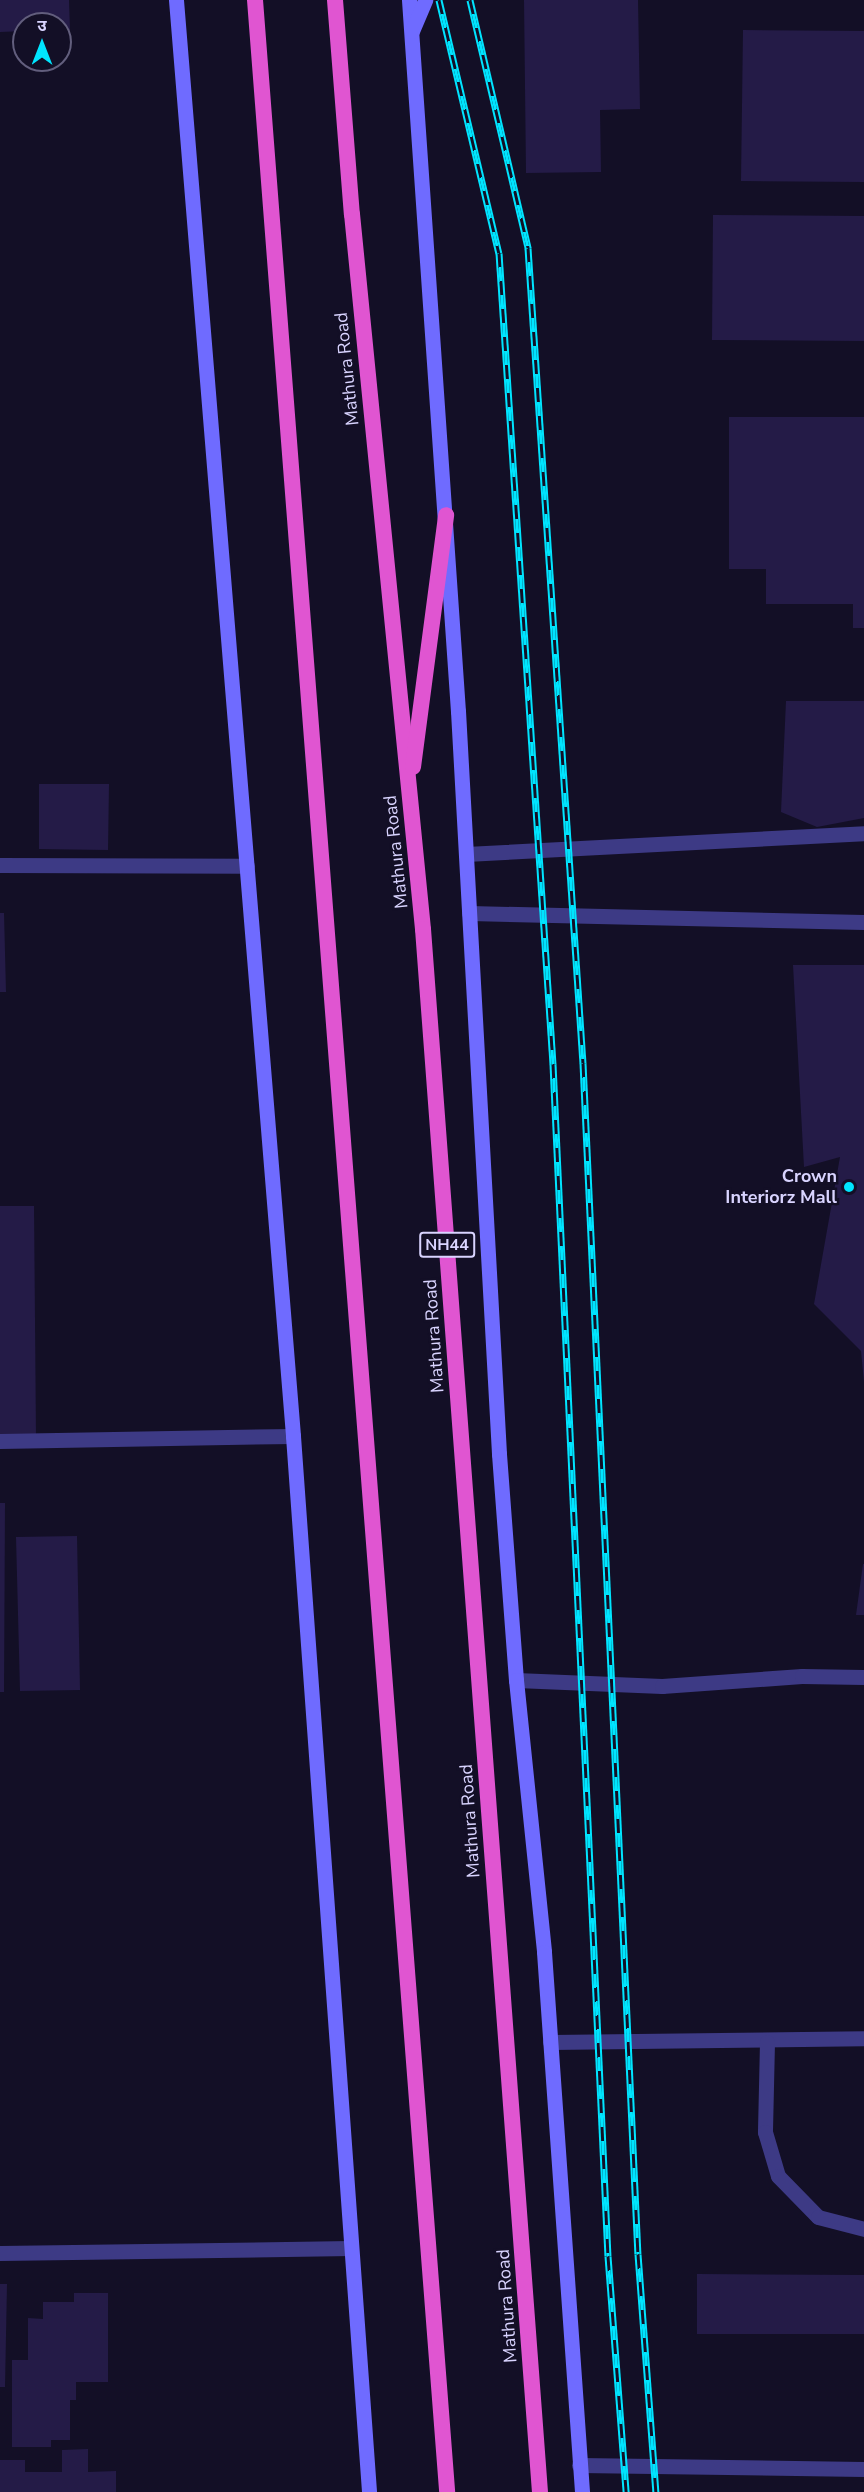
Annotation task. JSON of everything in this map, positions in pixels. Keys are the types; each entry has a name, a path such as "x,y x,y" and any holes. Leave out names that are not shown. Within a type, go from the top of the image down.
{"highway":[{"path":"255,0 447,2492"},
{"name":"Mathura Road","path":"335,0 352,214 410,797 540,2492"},
{"path":"410,797 446,515"}],"main road":[{"path":"176,0 293,1436 369,2492"},
{"path":"409,0 446,515 487,1276 516,1680 550,2042 582,2492"},
{"path":"410,35 425,0"}],"street":[{"path":"466,854 864,833"},
{"path":"0,865 247,866"},
{"path":"469,913 767,922 864,922"},
{"path":"0,1441 293,1436"},
{"path":"516,1680 662,1686 802,1676 864,1677"},
{"path":"550,2042 767,2042 864,2038"},
{"path":"767,2042 765,2132 778,2176 818,2217 864,2229"},
{"path":"0,2253 351,2248"},
{"path":"579,2465 864,2469"}],"building":[{"path":"0,0 69,0 69,12 12,12 12,32 0,32"},
{"path":"524,0 638,0 640,109 600,110 601,172 526,173"},
{"path":"743,30 864,31 864,182 741,181"},
{"path":"713,215 864,216 864,341 712,340"},
{"path":"729,417 864,417 864,628 853,628 853,604 766,604 766,569 729,569"},
{"path":"786,701 864,701 864,818 817,827 781,812"},
{"path":"39,784 109,784 108,850 39,849"},
{"path":"0,913 4,913 6,992 0,992"},
{"name":"Crown Interiorz Mall","path":"793,965 864,965 864,1382 861,1351 814,1304 840,1157 804,1167"},
{"path":"0,1206 34,1206 36,1436 0,1436"},
{"path":"0,1503 5,1503 4,1692 0,1692"},
{"path":"77,1536 80,1690 20,1691 16,1537"},
{"path":"863,1564 864,1615 856,1615"},
{"path":"697,2274 864,2275 864,2334 697,2334"},
{"path":"0,2284 7,2284 5,2387 0,2387"},
{"path":"74,2293 108,2293 108,2382 76,2382 76,2400 70,2400 70,2440 51,2440 51,2447 12,2447 12,2360 28,2360 28,2318 43,2319 43,2302 74,2302"},
{"path":"88,2449 88,2472 116,2471 116,2492 0,2492 0,2460 25,2460 25,2472 62,2472 62,2450"}],"railway":[{"path":"439,0 499,253 553,1064 608,2256 626,2492"},
{"path":"470,0 528,248 583,1063 638,2254 656,2492"}],"place":[{"name":"Crown Interiorz Mall","path":"849,1187"}]}
